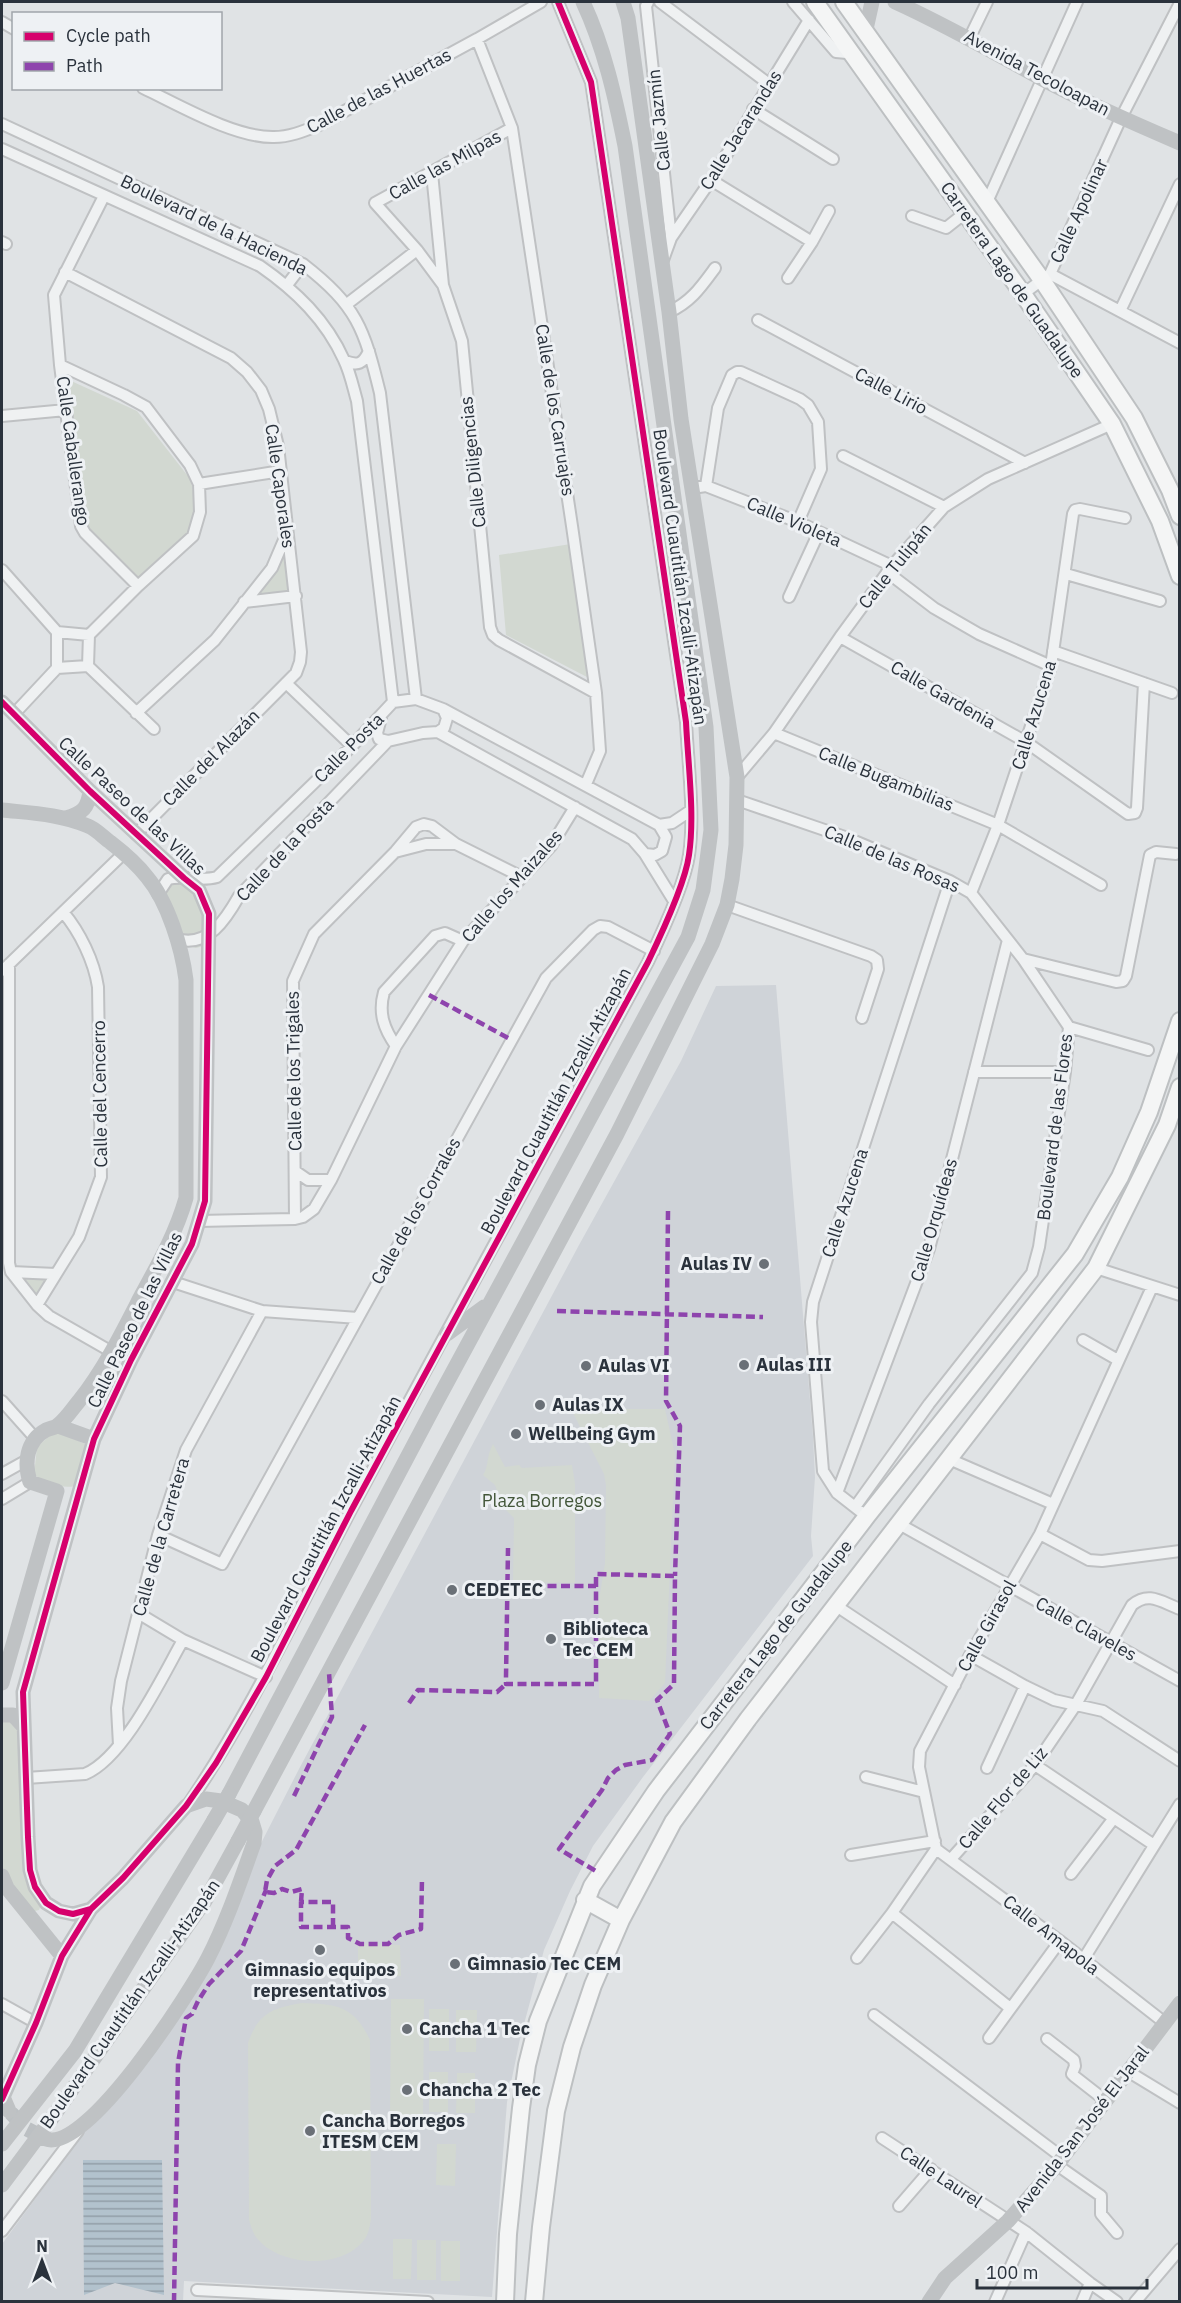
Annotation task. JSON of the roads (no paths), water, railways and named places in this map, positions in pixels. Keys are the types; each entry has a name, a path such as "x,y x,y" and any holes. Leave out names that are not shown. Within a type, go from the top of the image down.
{"main road":[{"name":"Boulevard Cuautitlán Izcalli-Atizapán","path":"2,2144 75,2051 229,1794 489,1304 688,937 703,890 711,830 706,727 625,146 614,88 592,20 583,2"},
{"name":"Boulevard Cuautitlán Izcalli-Atizapán","path":"2,2185 205,1901 617,1134 712,944 727,905 736,845 737,777 699,487 681,419 662,260 665,239 628,18 623,2"},
{"name":"Carretera Lago de Guadalupe","path":"815,2 1023,294 1112,424 1160,521 1179,576"},
{"path":"866,29 872,2"},
{"name":"Avenida Tecoloapan","path":"895,2 970,37 1043,79 1121,118 1179,143"},
{"name":"Carretera Lago de Guadalupe","path":"850,3 987,202 1046,277 1175,488 1179,516"},
{"name":"Calle Paseo de las Villas","path":"2,702 136,834 199,890 209,914 210,933 205,1201 192,1244 131,1360 94,1438 23,1692 30,1870 35,1887 46,1903"},
{"path":"66,818 80,814 86,809 90,790"},
{"name":"Calle Paseo de las Villas","path":"2,810 66,818 90,826 124,853 148,877 158,894 177,939 186,980 186,1198 179,1222 112,1352 90,1386 58,1426 46,1430 35,1438"},
{"name":"Carretera Lago de Guadalupe","path":"505,2301 514,2176 527,2065 538,2021 585,1900 599,1873 656,1791 861,1511 896,1482 1075,1254 1120,1177 1149,1112 1179,1021"},
{"name":"Carretera Lago de Guadalupe","path":"534,2301 556,2111 572,2047 592,1984 621,1920 673,1822 835,1605 1096,1268 1162,1135 1179,1087"},
{"path":"447,1334 489,1304"},
{"path":"58,1426 94,1438"},
{"path":"2,1683 57,1491 30,1482 27,1460 29,1448 35,1438"},
{"path":"896,1482 919,1497"},
{"path":"2,1715 13,1715 24,1727"},
{"path":"46,2139 57,2140 74,2131 109,2101 134,2072 208,1959 230,1911 254,1843 255,1832 252,1822 242,1810 221,1801 206,1799 186,1806"},
{"name":"Boulevard Cuautitlán Izcalli-Atizapán","path":"5,2102 62,1956 91,1909 123,1878 186,1806"},
{"path":"2,1876 7,1888 62,1956"},
{"path":"585,1900 621,1920"},
{"path":"29,1917 41,1913 46,1903 59,1911 73,1914 91,1909"},
{"path":"114,1988 129,1987 134,1991 132,2005"},
{"name":"Avenida San José El Jaral","path":"929,2301 937,2286 1008,2221 1060,2161 1179,2006"}],"street":[{"name":"Calle de las Huertas","path":"147,90 246,134 274,137 297,134 319,125 541,2"},
{"name":"Boulevard Cuautitlán Izcalli-Atizapán","path":"186,1806 216,1763 266,1677 351,1511 654,951 689,857 690,811 686,722 591,82 558,2"},
{"name":"Calle Jazmín","path":"648,2 646,6 665,239"},
{"path":"660,2 769,84"},
{"path":"793,2 836,52 847,53 850,49"},
{"path":"970,37 987,2"},
{"path":"987,202 1077,2"},
{"name":"Calle Apolinar","path":"1023,294 1046,277 1121,118 1179,3"},
{"name":"Calle Jacarandas","path":"665,239 711,180 809,20"},
{"name":"Calle de los Carruajes","path":"477,39 512,128 596,693 600,750 586,784"},
{"path":"753,109 833,159"},
{"name":"Boulevard de la Hacienda","path":"2,124 303,264 329,284 347,304 360,325 380,393 416,699"},
{"name":"Calle las Milpas","path":"443,285 417,250 375,203 512,128"},
{"name":"Boulevard de la Hacienda","path":"2,149 102,200 260,266 287,285 320,321 345,362 357,401 393,702"},
{"name":"Calle Diligencias","path":"432,172 443,285 462,341 490,627 493,635 500,640 596,693"},
{"path":"711,180 808,240"},
{"path":"1120,311 1179,184"},
{"name":"Calle Caballerango","path":"102,200 54,296 60,365 81,526 85,533 138,586"},
{"path":"788,278 808,240 829,211"},
{"path":"912,216 946,228 965,213"},
{"path":"347,304 417,250"},
{"path":"287,285 303,264"},
{"path":"669,312 685,305 715,268"},
{"name":"Calle Caporales","path":"65,272 231,358 248,372 261,390 269,409 278,446 296,596 300,662 296,673 286,683"},
{"path":"1046,277 1120,311 1179,343"},
{"name":"Calle Lirio","path":"758,320 1024,463"},
{"path":"345,362 360,364 364,362 369,351"},
{"name":"Calle Caballerango","path":"60,365 146,407 190,465 199,484 200,512 193,536 89,635"},
{"path":"699,487 718,408 732,375 741,372 800,399 808,405 818,422 821,470 798,522"},
{"path":"2,416 66,410"},
{"name":"Calle Tulipán","path":"737,777 774,734 890,569 944,507 981,483 1112,424"},
{"path":"843,456 944,507"},
{"path":"199,484 281,471"},
{"name":"Calle Violeta","path":"699,487 798,522 819,532 890,569 934,608 979,634 1051,666"},
{"name":"Calle Azucena","path":"971,892 998,825 1051,666 1075,510 1080,508 1125,518"},
{"path":"789,597 819,532"},
{"path":"136,713 215,640 272,567 287,533"},
{"path":"2,570 57,632 57,668 14,714"},
{"path":"1066,574 1160,601"},
{"path":"244,603 296,596"},
{"path":"57,632 89,635 88,666 154,729"},
{"name":"Calle Gardenia","path":"840,637 1026,742 1128,814 1135,813 1137,808 1144,683"},
{"path":"1053,651 1172,693"},
{"path":"57,668 88,666"},
{"path":"286,683 352,746"},
{"name":"Calle del Alazán","path":"136,834 286,683"},
{"name":"Calle Posta","path":"158,894 168,879 208,880 217,877 352,746 393,702 416,699 443,709 659,825"},
{"path":"443,709 447,718 444,728 438,732 632,839 645,854 674,901"},
{"path":"382,714 377,733 379,739 388,741"},
{"name":"Calle Posta","path":"388,741 438,732"},
{"name":"Calle Bugambilias","path":"774,734 998,825 1101,885"},
{"name":"Calle de la Posta","path":"210,933 226,919 239,896 388,741"},
{"name":"Calle de las Rosas","path":"737,800 845,837 950,880 971,892 1023,959"},
{"name":"Calle los Maizales","path":"295,1219 310,1213 331,1180 396,1046 463,941 551,846 575,807"},
{"path":"645,854 655,855 662,851 666,837 659,825 672,823 690,811"},
{"name":"Calle de los Trigales","path":"295,1219 293,981 315,934 395,852 416,827 424,824 432,826 456,844 522,877"},
{"name":"Calle de los Trigales","path":"395,852 426,844 456,844"},
{"path":"1023,959 1116,982 1123,981 1126,976 1150,855 1156,852 1176,854"},
{"path":"112,1352 48,1316 11,1272 9,1263 5,968 124,853"},
{"name":"Calle Azucena","path":"861,1511 837,1493 823,1470 811,1322 813,1302 950,880"},
{"path":"727,905 877,960 878,969 862,1018"},
{"name":"Calle del Cencerro","path":"37,1305 79,1237 101,1178 96,971 71,921 63,912"},
{"name":"Calle de los Corrales","path":"158,1535 222,1563 546,978 593,930 600,926 608,927 654,951"},
{"path":"177,939 193,942 201,940 210,933"},
{"path":"396,1046 386,1032 382,1017 381,1003 384,992 435,936 445,933 463,941"},
{"name":"Calle Orquídeas","path":"837,1493 929,1249 1008,940"},
{"name":"Boulevard de las Flores","path":"1023,959 1069,1027 1065,1072 1039,1246 1032,1273"},
{"path":"1069,1027 1148,1050"},
{"path":"974,1072 1065,1072"},
{"path":"295,1171 308,1180 331,1180"},
{"path":"199,1221 295,1219"},
{"path":"1096,1268 1179,1295"},
{"path":"11,1272 56,1274"},
{"path":"861,1511 929,1404 1032,1273 1052,1283"},
{"path":"173,1282 262,1311 358,1318"},
{"name":"Calle Girasol","path":"936,1845 919,1767 920,1751 1008,1586 1040,1534 1152,1287"},
{"name":"Calle de la Carretera","path":"119,1745 117,1708 119,1690 158,1535 186,1450 262,1311"},
{"path":"1083,1340 1118,1360"},
{"path":"2,1401 35,1438"},
{"path":"950,1459 1053,1504"},
{"path":"2,1474 27,1460"},
{"path":"2,1499 30,1482"},
{"path":"57,1491 78,1497"},
{"name":"Calle Claveles","path":"900,1524 1179,1681"},
{"path":"1040,1534 1089,1560 1102,1562 1179,1551"},
{"name":"Calle Flor de Liz","path":"951,1859 1035,1765 1075,1706 1132,1605 1140,1598 1149,1598 1179,1610"},
{"path":"835,1605 955,1685"},
{"path":"138,1613 183,1640 266,1677"},
{"path":"26,1778 85,1774 94,1770 119,1745 141,1714 183,1640"},
{"path":"970,1655 1054,1700 1075,1706 1090,1706 1103,1711 1179,1761"},
{"path":"987,1768 1025,1686"},
{"path":"1035,1765 1154,1845"},
{"path":"866,1777 924,1792"},
{"path":"1083,1960 1179,1804"},
{"path":"1071,1874 1114,1818"},
{"path":"850,1855 936,1845"},
{"path":"857,1958 892,1913 936,1845"},
{"name":"Calle Amapola","path":"936,1845 951,1859 1165,2023"},
{"path":"892,1913 1010,2008"},
{"path":"989,2038 1060,1941"},
{"path":"2,2004 36,2023"},
{"path":"874,2015 1060,2161 1101,2196 1101,2214 1117,2233"},
{"path":"1047,2039 1074,2060 1075,2066 1072,2074 1106,2101"},
{"path":"1129,2072 1179,2103"},
{"path":"2,2231 89,2118"},
{"name":"Calle Laurel","path":"882,2138 1026,2232 1090,2283 1117,2301"},
{"path":"899,2206 931,2169"},
{"path":"995,2301 1026,2232"},
{"path":"1135,2301 1179,2249"},
{"path":"1082,2301 1090,2283"},
{"path":"197,2290 326,2299 428,2301"}],"water":[{"path":"83,2160 162,2160 164,2295 115,2283 84,2295"}],"tunnel":[{"path":"11,2113 25,2128 46,2139"}],"place":[{"name":"Aulas IV","path":"764,1264"},
{"name":"Aulas III","path":"744,1365"},
{"name":"Aulas VI","path":"586,1366"},
{"name":"Aulas IX","path":"540,1405"},
{"name":"Wellbeing Gym","path":"516,1434"},
{"name":"CEDETEC","path":"452,1590"},
{"name":"Biblioteca Tec CEM","path":"551,1639"},
{"name":"Gimnasio equipos representativos","path":"320,1950"},
{"name":"Gimnasio Tec CEM","path":"455,1964"},
{"name":"Cancha 1 Tec","path":"407,2029"},
{"name":"Chancha 2 Tec","path":"407,2090"},
{"name":"Cancha Borregos ITESM CEM","path":"310,2131"}],"park label":[{"name":"Plaza Borregos","path":"542,1501"}]}
